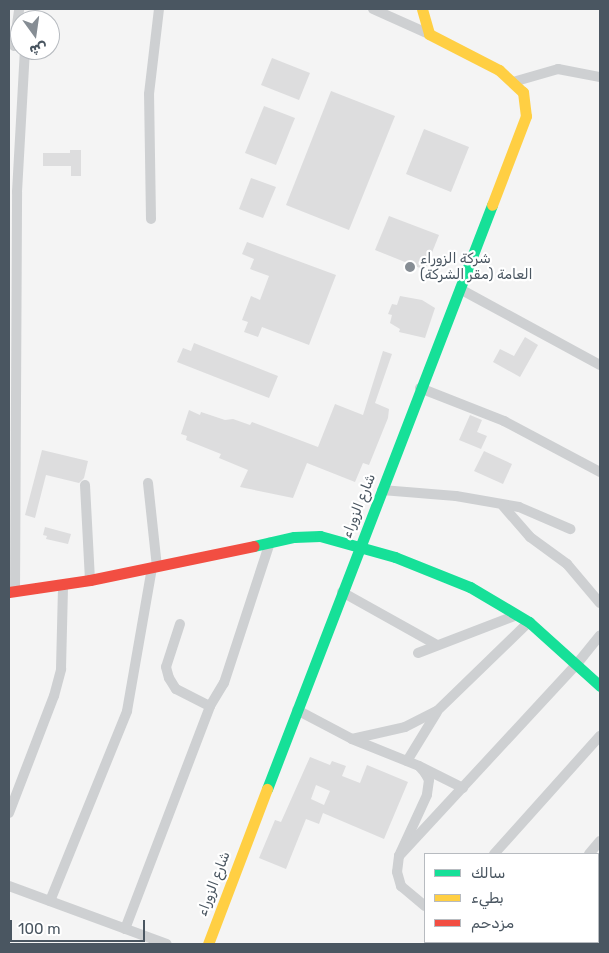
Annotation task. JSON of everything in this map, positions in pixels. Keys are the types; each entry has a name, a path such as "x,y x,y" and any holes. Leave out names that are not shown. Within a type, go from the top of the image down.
{"street":[{"path":"151,219 149,94 159,9"},
{"path":"373,9 429,34"},
{"path":"422,9 429,34"},
{"name":"شارع الزوراء","path":"208,944 359,546 526,116 527,104 523,92 499,70 429,34"},
{"path":"24,60 17,192 12,592 90,580 270,542 320,536 359,546 470,587 529,622 600,686"},
{"path":"512,82 558,69 600,76"},
{"path":"460,289 600,365"},
{"path":"420,388 504,421 600,472"},
{"path":"50,901 126,711 154,567 148,483"},
{"path":"85,486 90,580"},
{"path":"382,490 456,496 502,506 519,507 570,529"},
{"path":"502,506 530,537 566,564 600,603"},
{"path":"125,928 210,706 224,682 270,542"},
{"path":"9,813 54,696 61,669 63,585"},
{"path":"342,592 435,644"},
{"path":"418,653 435,644 517,615"},
{"path":"407,761 437,711 529,622"},
{"path":"180,624 166,667 169,678 176,688 210,706"},
{"path":"399,856 576,665 600,635"},
{"path":"297,710 352,739 419,766 462,788"},
{"path":"352,739 405,727 437,711"},
{"path":"495,853 600,736"},
{"path":"419,766 429,780 428,788 399,856 397,872 401,886 424,905"},
{"path":"589,853 600,841"},
{"path":"9,886 168,944"}],"building":[{"path":"272,58 310,73 299,100 261,85"},
{"path":"331,91 395,116 349,230 286,205"},
{"path":"264,106 295,118 276,165 245,153"},
{"path":"424,129 469,147 451,192 406,174"},
{"path":"70,150 81,150 81,176 71,176 71,166 43,166 43,153 70,153"},
{"path":"251,178 276,187 263,218 239,209"},
{"path":"389,216 439,235 425,270 375,250"},
{"path":"247,242 336,275 309,345 262,327 258,337 244,332 248,322 242,320 251,296 260,300 269,276 250,269 254,259 242,254"},
{"path":"400,296 422,300 435,308 425,338 399,332 400,329 390,323 392,315 388,314 392,304 397,305"},
{"path":"525,337 538,345 520,377 493,362 500,349 514,356"},
{"path":"194,343 278,376 269,398 177,362 183,348 191,351"},
{"path":"383,351 392,354 375,403 389,409 388,418 369,465 363,463 355,482 307,463 293,498 240,487 248,470 219,458 221,454 186,440 187,436 181,434 189,410 200,415 201,412 225,420 233,419 250,425 252,422 318,447 335,404 363,415"},
{"path":"470,415 482,420 477,432 487,436 481,449 459,440"},
{"path":"42,450 88,461 84,478 79,483 46,475 35,518 25,515"},
{"path":"484,451 512,464 503,484 474,471"},
{"path":"45,527 71,534 68,544 46,539 47,536 43,535"},
{"path":"310,757 330,765 332,761 346,766 342,776 360,783 367,765 408,782 384,839 323,813 319,824 306,819 286,869 259,858 275,820 281,822","holes":["316,785 330,791 324,805 311,799"]}],"traffic: fast":[{"path":"267,789 492,205"},
{"path":"254,546 294,537 320,536 395,557 470,587 529,622 600,686"}],"traffic: slow":[{"path":"422,9 429,34 499,70 523,92 526,116 492,205"},
{"path":"208,944 267,789"}],"traffic: jam":[{"path":"9,592 90,580 254,546"}],"place":[{"name":"شركة الزوراء العامة (مقر الشركة)","path":"410,267"}]}
